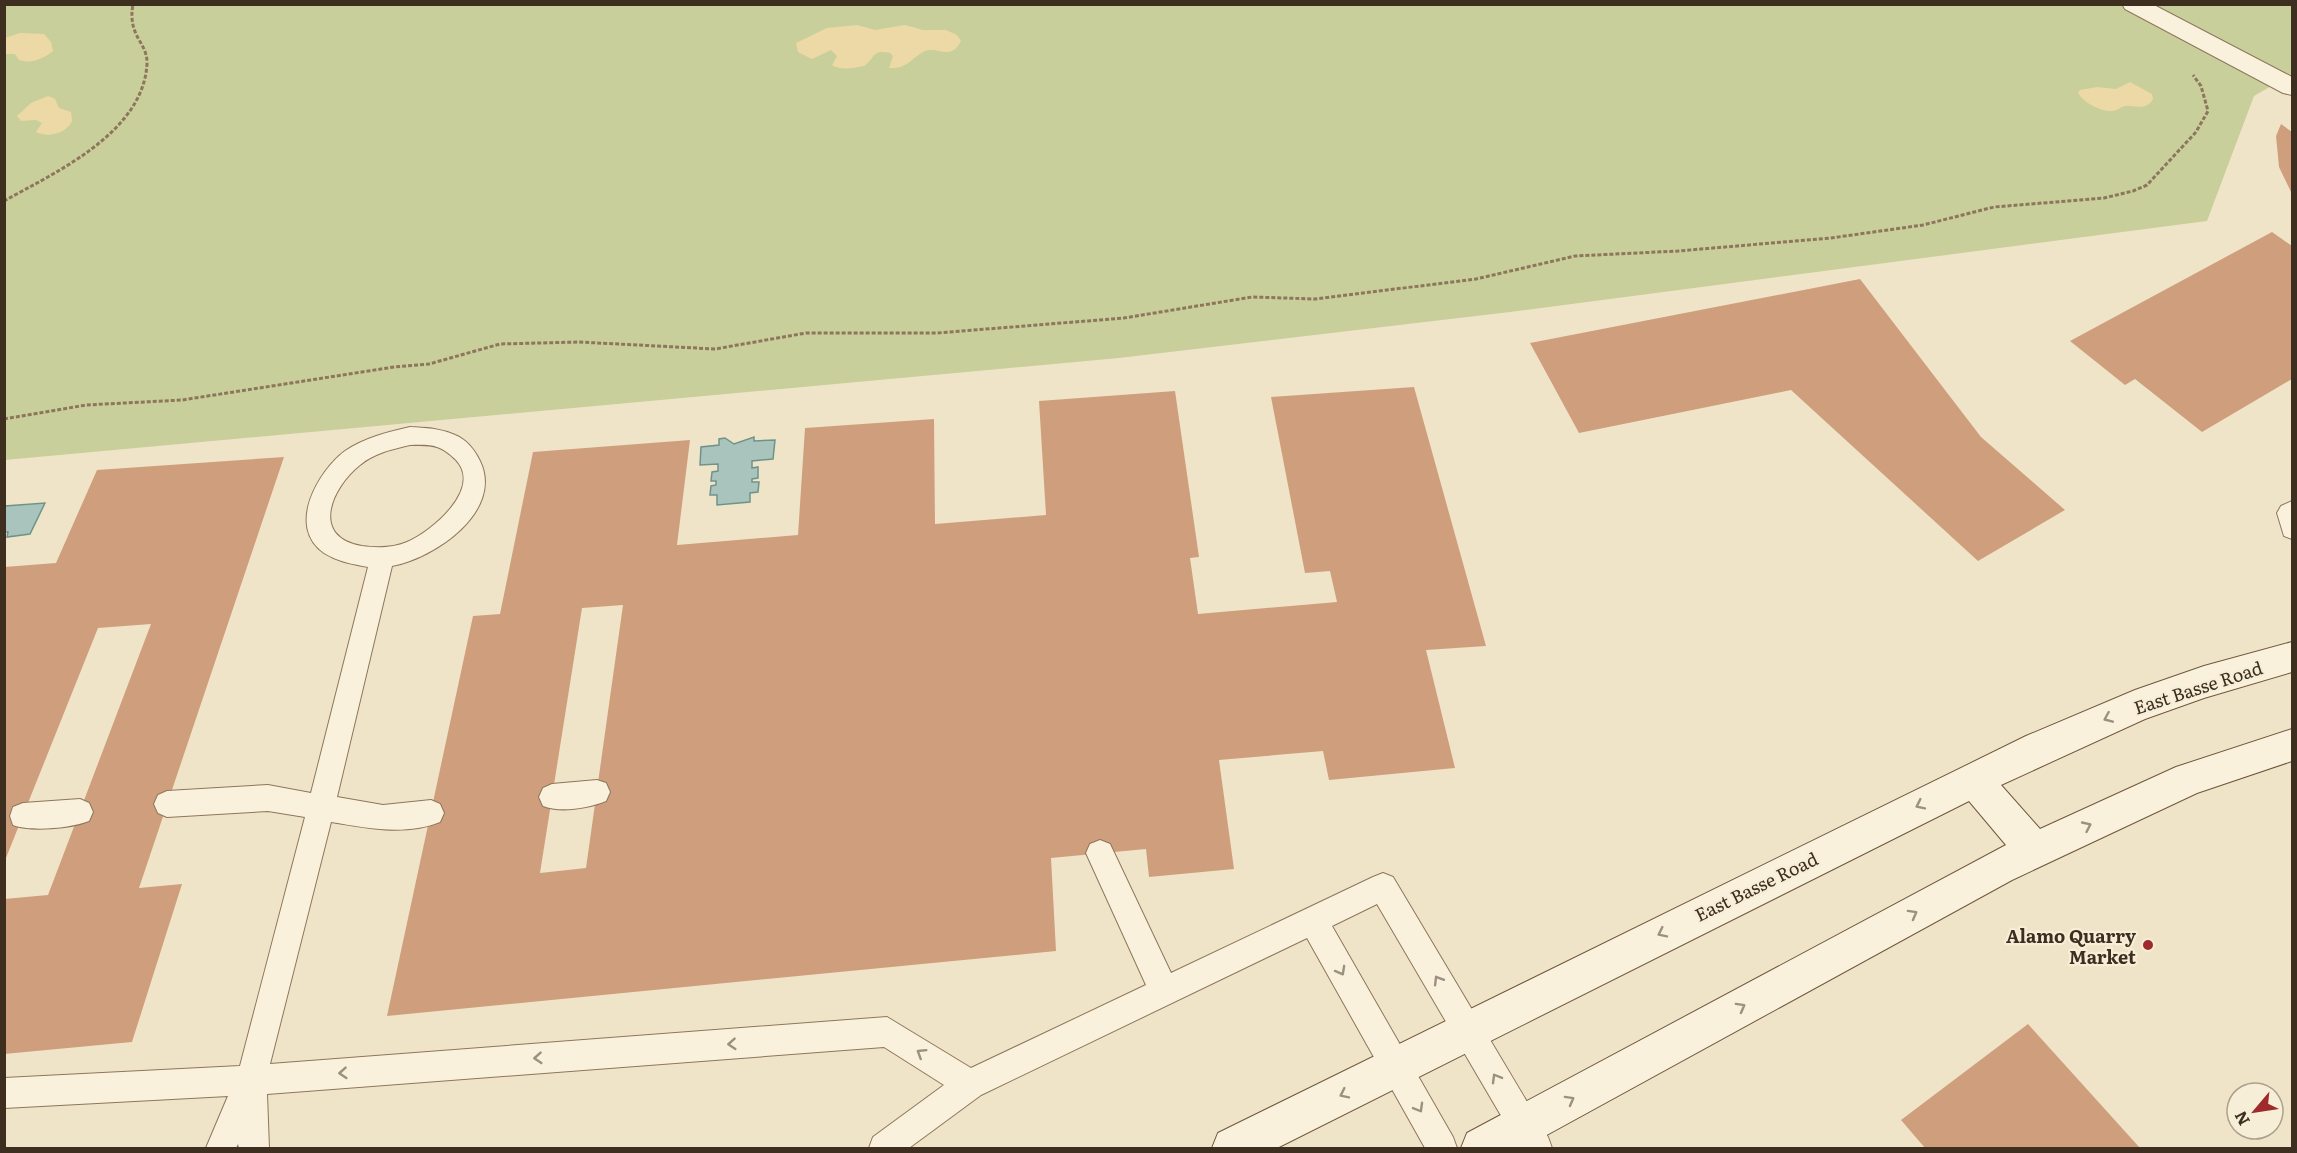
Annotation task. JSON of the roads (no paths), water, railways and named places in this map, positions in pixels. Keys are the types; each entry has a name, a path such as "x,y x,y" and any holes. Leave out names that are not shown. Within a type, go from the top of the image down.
{"main road":[{"path":"2133,4 2292,87"},
{"name":"East Basse Road","path":"1233,1149 1973,779 2135,706 2204,682 2292,657"},
{"path":"1482,1149 1530,1137 1999,867 2189,779 2292,746"},
{"path":"1973,779 2034,850"}],"lane":[{"path":"410,436 428,437 438,438 459,448 472,465 474,487 464,511 443,533 414,550 382,558 352,556 330,545 318,526 318,503 331,479 352,458 380,443 410,436"},
{"path":"2292,511 2289,513 2292,529"},
{"path":"221,1149 251,1080 382,558"},
{"path":"552,797 597,792"},
{"path":"166,804 268,798 382,818 431,813"},
{"path":"23,816 80,812"},
{"path":"1100,853 1164,991"},
{"path":"884,1149 970,1084 1383,887 1530,1137"},
{"path":"1313,920 1442,1149"},
{"path":"4,1094 251,1080 887,1032 970,1084"},
{"path":"251,1080 254,1149"}],"water":[{"path":"754,437 754,441 775,440 773,459 752,461 752,468 758,467 758,478 752,479 752,482 759,482 758,492 750,493 750,502 717,505 717,495 710,495 711,486 716,485 716,481 711,481 712,472 718,471 718,464 700,465 701,447 719,445 719,439 725,438 734,444"},
{"path":"45,503 30,534 7,537 5,506"}],"place":[{"name":"Alamo Quarry Market","path":"2148,945"}]}
